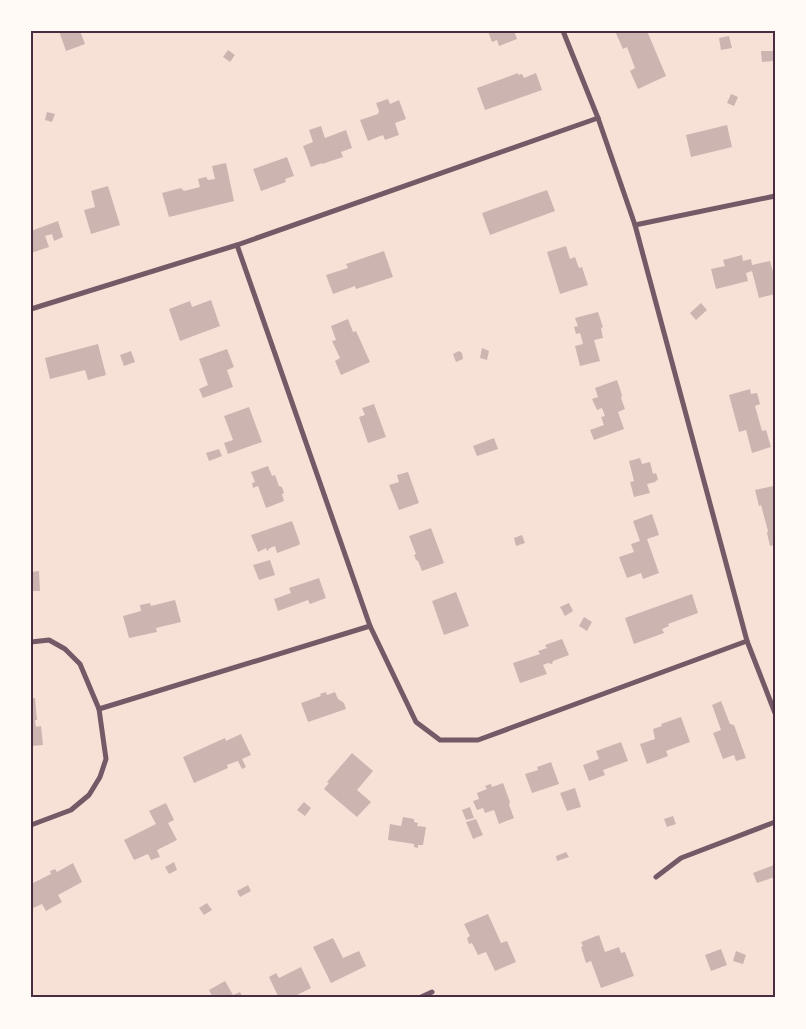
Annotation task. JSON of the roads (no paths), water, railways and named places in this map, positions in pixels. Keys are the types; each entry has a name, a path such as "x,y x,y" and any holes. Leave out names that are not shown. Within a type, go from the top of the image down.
{"street":[{"path":"563,31 598,118 636,225 746,642 775,713"},
{"path":"31,309 237,245 598,118"},
{"path":"636,225 775,196"},
{"path":"237,245 370,626 416,722 440,740 478,740 746,642"},
{"path":"99,709 370,626"},
{"path":"31,642 49,640 65,648 80,664 99,709 106,759 100,777 89,795 71,810 31,825"},
{"path":"656,877 681,858 775,822"},
{"path":"419,998 432,992"}]}
